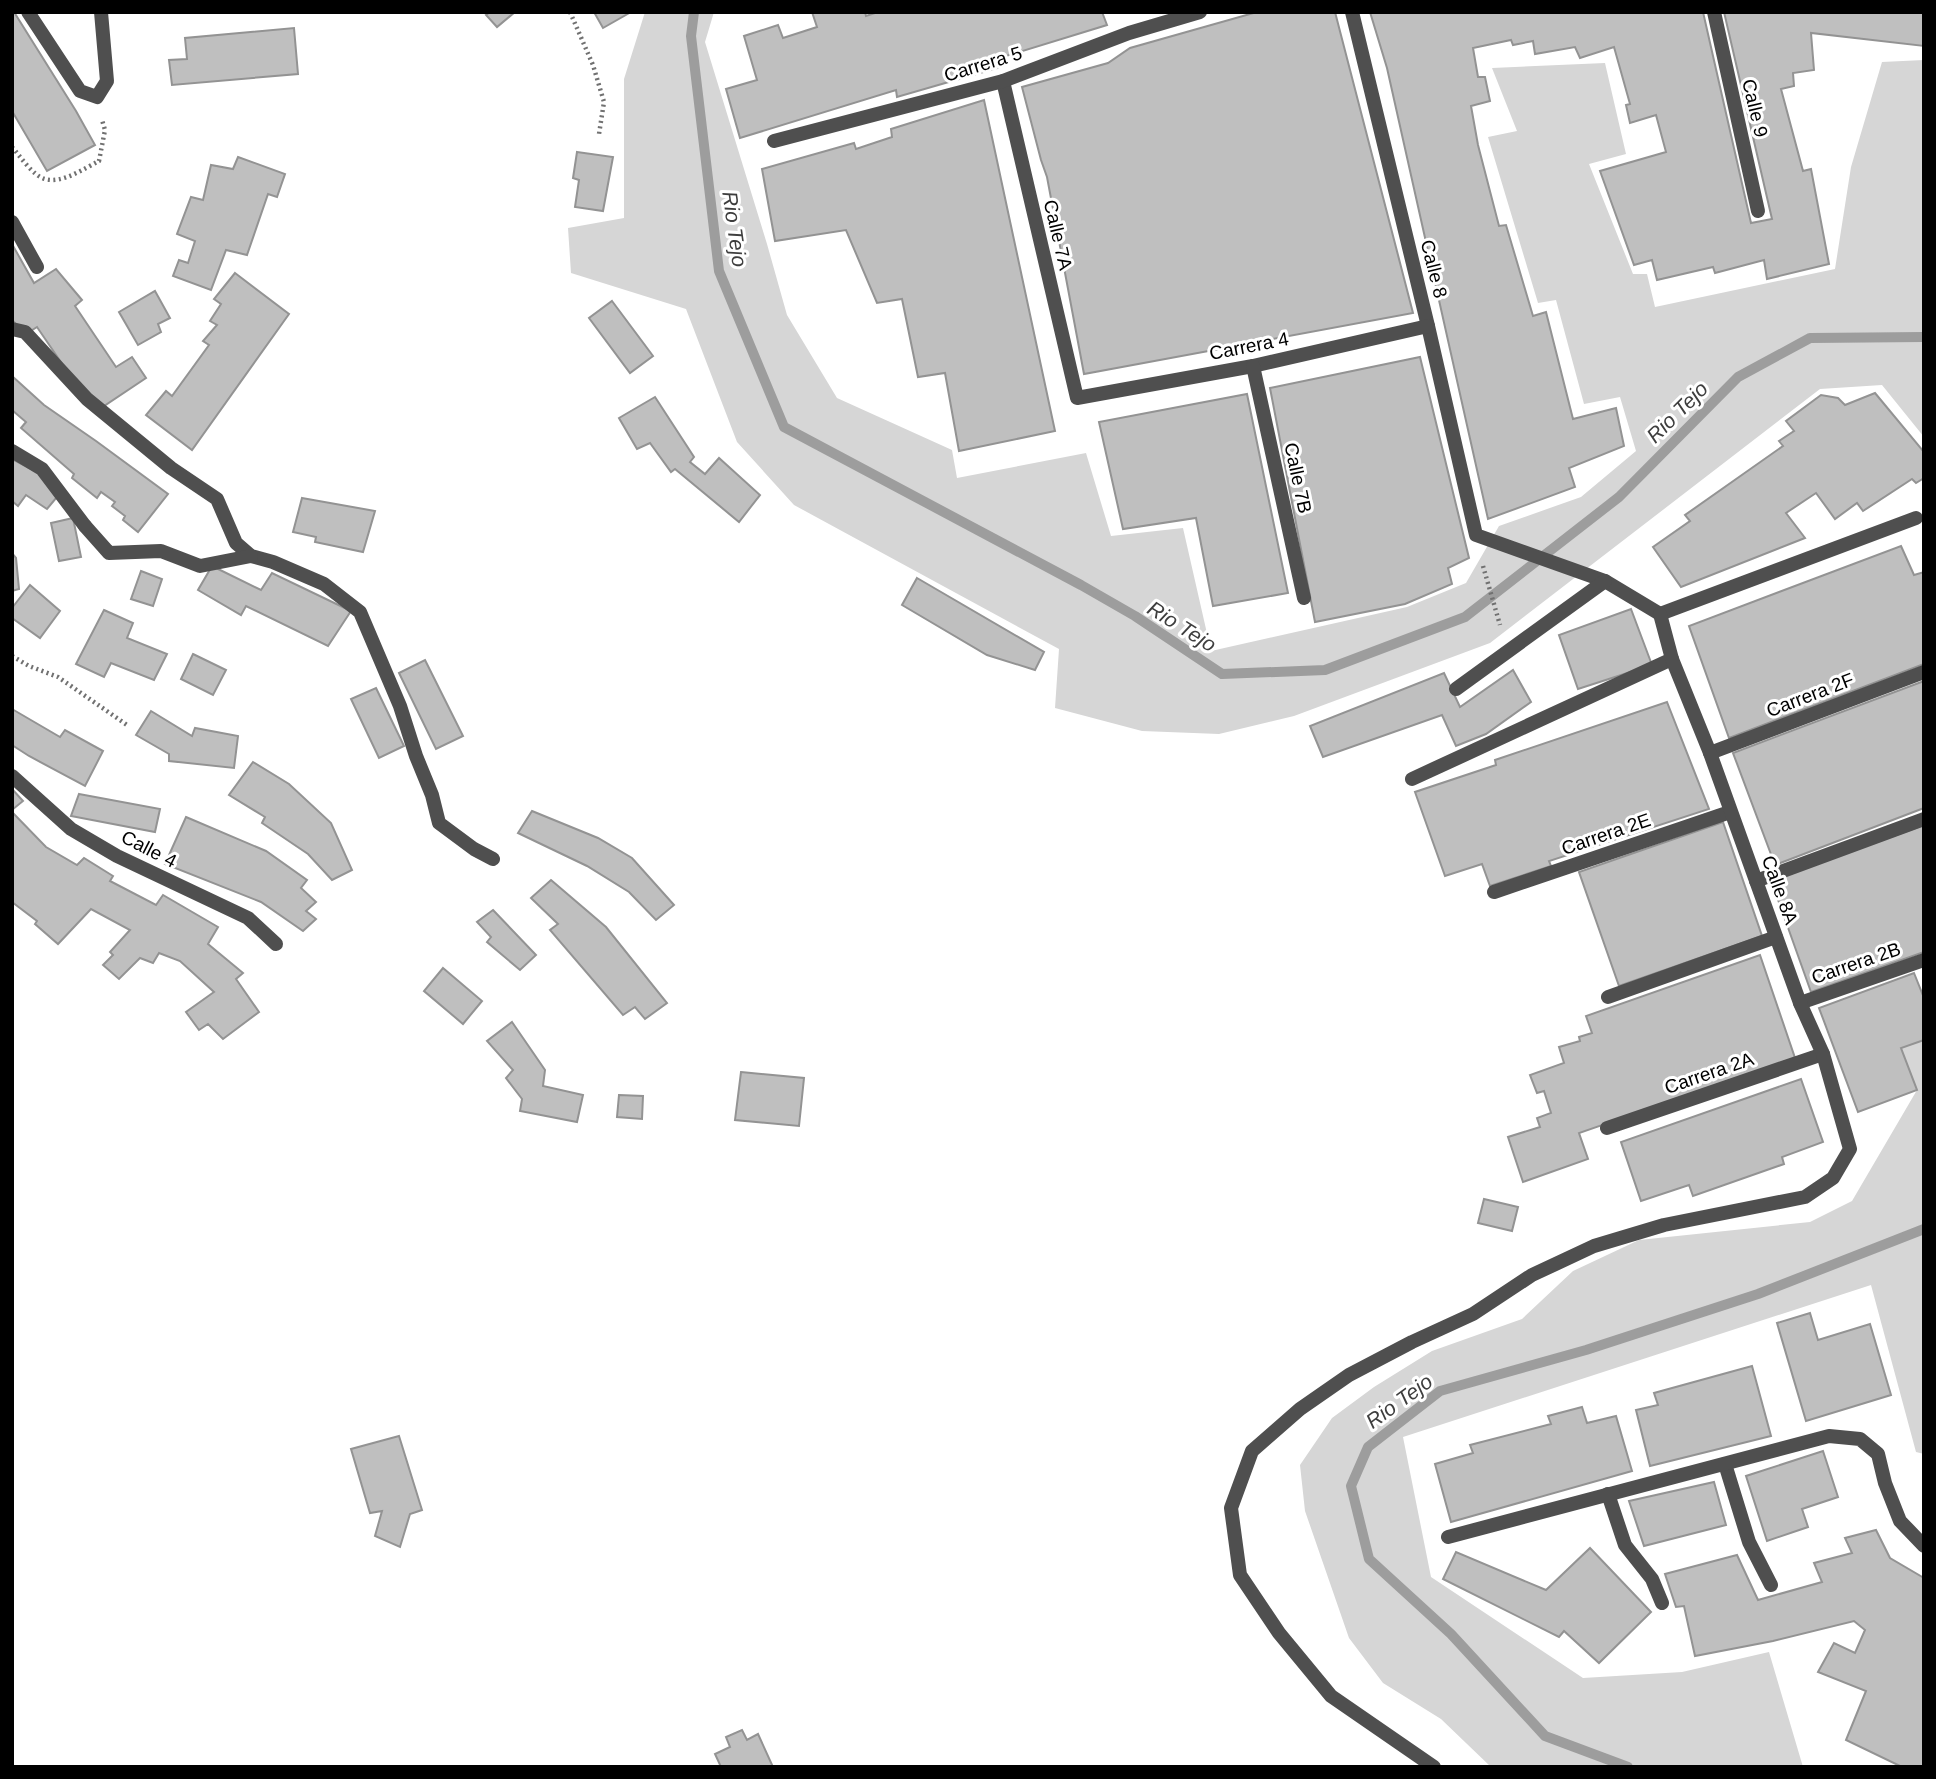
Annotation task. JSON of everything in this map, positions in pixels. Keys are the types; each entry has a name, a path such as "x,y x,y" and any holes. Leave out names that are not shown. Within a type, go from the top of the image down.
{"street":[{"path":"28,12 80,91 97,97 107,81 101,12"},
{"name":"Carrera 5","path":"774,141 1003,81 1129,33 1200,12"},
{"name":"Calle 8","path":"1352,12 1476,535 1605,581"},
{"name":"Calle 9","path":"1714,12 1758,211"},
{"name":"Calle 7A","path":"1003,81 1077,398"},
{"path":"12,222 37,267"},
{"name":"Carrera 4","path":"1077,398 1253,366 1428,326"},
{"path":"12,329 25,332 87,399 172,468 217,499 236,543 251,556 324,583 360,612 400,706 432,795 439,823 474,849 493,859"},
{"name":"Calle 7B","path":"1253,366 1304,598"},
{"path":"12,451 42,470 109,553 161,551 200,566 251,556"},
{"path":"1457,689 1605,581 1660,614 1916,518"},
{"name":"Calle 8A","path":"1434,1767 1331,1696 1279,1633 1240,1575 1231,1508 1252,1451 1300,1409 1349,1376 1412,1342 1473,1314 1532,1275 1594,1246 1664,1225 1805,1197 1833,1178 1850,1149 1823,1054 1800,1003 1710,753 1672,659 1660,614"},
{"path":"1412,779 1672,659"},
{"name":"Carrera 2F","path":"1710,753 1924,672"},
{"name":"Calle 4","path":"12,776 71,829 117,856 248,918 276,944"},
{"name":"Carrera 2E","path":"1494,892 1730,812"},
{"path":"1756,881 1924,819"},
{"path":"1608,997 1776,937"},
{"name":"Carrera 2B","path":"1800,1003 1924,960"},
{"name":"Carrera 2A","path":"1607,1128 1823,1054"},
{"path":"1448,1537 1829,1436 1860,1439 1878,1454 1885,1483 1900,1521 1924,1546"},
{"path":"1725,1464 1749,1542 1771,1585"},
{"path":"1608,1494 1625,1545 1652,1579 1662,1602"}],"path":[{"path":"570,12 593,65 604,102 598,134"},
{"path":"12,147 29,167 45,179 65,179 99,161 105,130 97,97"},
{"path":"1483,567 1501,629"},
{"path":"12,656 58,677 127,725"}],"shaded area":[{"path":"645,12 714,12 705,42 787,315 837,398 952,450 957,478 1086,453 1111,536 1183,528 1211,651 1407,607 1466,583 1499,526 1581,497 1636,451 1620,397 1584,404 1556,300 1538,303 1488,137 1517,131 1492,68 1605,63 1626,154 1589,164 1633,274 1647,274 1655,307 1835,269 1851,167 1882,62 1924,60 1924,437 1882,385 1820,389 1490,643 1294,716 1219,734 1142,731 1055,708 1059,649 794,505 737,442 686,309 571,273 568,228 624,218 624,79"},
{"path":"1924,1040 1924,1454 1916,1452 1871,1285 1403,1437 1431,1577 1583,1678 1682,1672 1769,1652 1803,1767 1491,1767 1441,1719 1383,1683 1349,1638 1305,1511 1300,1465 1332,1418 1374,1387 1432,1351 1522,1319 1573,1271 1639,1240 1810,1222 1852,1201 1917,1090 1901,1048"}],"building":[{"path":"12,12 95,145 47,171 12,111"},
{"path":"490,12 515,12 497,27 486,15"},
{"path":"594,12 631,12 603,28"},
{"path":"812,12 865,12 866,16 878,12 1102,12 1107,25 993,60 997,68 897,97 896,90 740,138 726,89 757,80 744,36 778,25 783,38 817,27"},
{"path":"1257,12 1335,12 1413,313 1084,374 1047,177 1022,87 1108,63 1130,48"},
{"path":"1370,12 1703,12 1751,223 1772,219 1724,12 1924,12 1924,46 1811,33 1814,70 1793,73 1794,86 1781,89 1803,171 1811,169 1829,264 1767,279 1764,260 1715,273 1713,267 1657,280 1652,260 1634,265 1600,171 1666,152 1656,115 1630,123 1626,105 1630,104 1614,47 1580,58 1575,47 1535,54 1533,41 1513,45 1511,40 1473,48 1478,77 1485,77 1490,101 1471,106 1478,145 1499,226 1506,225 1533,316 1546,312 1573,419 1616,408 1624,446 1569,468 1575,487 1488,519 1387,68"},
{"path":"294,28 298,74 172,85 169,60 187,59 185,38"},
{"path":"984,100 1055,431 959,451 945,373 918,377 902,299 877,303 846,230 775,241 762,169 854,143 856,149 892,137 891,129"},
{"path":"577,152 613,157 603,211 575,207 579,180 573,178"},
{"path":"238,157 285,174 277,197 268,194 247,255 226,250 211,290 173,276 179,260 188,263 195,241 177,234 191,197 203,200 211,165 233,169"},
{"path":"12,244 34,283 56,269 82,300 75,306 116,367 132,357 146,378 95,412 37,327 26,334 12,320"},
{"path":"235,273 289,314 192,450 146,415 166,391 172,396 209,345 203,341 217,325 210,321 221,304 214,299"},
{"path":"155,291 170,318 158,324 161,332 138,345 119,312"},
{"path":"612,301 653,356 630,373 589,318"},
{"path":"1420,357 1469,558 1448,568 1452,584 1405,604 1315,622 1270,388"},
{"path":"12,376 44,405 168,494 138,532 123,520 125,516 112,506 115,502 101,492 97,498 72,478 74,474 21,428 26,422 12,410"},
{"path":"1875,393 1924,452 1924,478 1916,483 1912,479 1863,511 1857,503 1835,519 1816,493 1786,513 1805,538 1681,587 1653,547 1690,521 1685,515 1783,446 1779,441 1794,431 1786,421 1821,395 1838,398 1845,405"},
{"path":"1247,394 1288,593 1213,606 1196,518 1123,529 1099,422"},
{"path":"655,397 694,457 690,462 705,474 719,458 760,495 739,522 675,469 671,472 650,443 637,449 619,418"},
{"path":"12,459 39,473 57,497 47,509 26,495 18,506 12,501"},
{"path":"302,498 375,511 363,552 315,542 316,537 293,532"},
{"path":"73,518 81,557 59,561 51,523"},
{"path":"1901,546 1914,575 1924,572 1924,664 1729,738 1689,626"},
{"path":"12,553 16,558 19,589 12,591"},
{"path":"212,566 261,590 272,573 351,611 328,646 246,606 241,615 198,590"},
{"path":"141,571 162,579 153,606 131,599"},
{"path":"917,578 1044,652 1035,670 987,655 902,605"},
{"path":"30,585 60,611 40,638 12,618 12,608"},
{"path":"1631,609 1652,665 1578,689 1559,635"},
{"path":"104,610 133,623 127,638 167,654 154,680 111,663 104,677 76,664"},
{"path":"193,654 226,670 213,695 181,679"},
{"path":"425,660 463,736 436,749 399,673"},
{"path":"1513,670 1531,702 1486,734 1456,746 1442,715 1323,757 1310,726 1444,673 1460,707"},
{"path":"1924,681 1924,808 1775,865 1733,753"},
{"path":"376,688 404,746 379,758 351,699"},
{"path":"1667,702 1709,809 1549,861 1551,866 1490,886 1482,864 1445,876 1415,792 1496,765 1495,760"},
{"path":"12,709 60,737 65,730 103,751 85,786 12,745"},
{"path":"151,711 192,736 195,728 238,736 234,768 169,761 169,754 136,735"},
{"path":"253,762 289,784 331,823 352,870 332,880 308,854 262,823 265,817 229,795"},
{"path":"12,789 23,801 12,810"},
{"path":"79,794 160,809 155,832 71,816"},
{"path":"532,811 598,838 632,858 674,905 656,920 629,892 587,866 518,833"},
{"path":"12,812 46,847 77,865 84,858 113,876 110,881 156,905 163,895 218,927 208,944 243,973 236,979 259,1012 223,1039 208,1024 199,1030 186,1012 214,992 180,961 159,953 153,963 140,958 119,979 103,965 113,955 110,952 130,930 91,909 58,944 35,924 37,921 12,902"},
{"path":"186,817 266,851 307,880 301,888 316,902 306,911 316,919 303,931 261,902 165,864"},
{"path":"1723,822 1762,936 1619,986 1579,872"},
{"path":"1924,825 1924,952 1811,992 1771,880"},
{"path":"551,880 606,927 667,1003 645,1019 635,1007 623,1015 550,930 558,924 531,898"},
{"path":"493,910 536,955 520,970 487,942 491,937 477,922"},
{"path":"1760,955 1795,1058 1579,1133 1588,1159 1523,1182 1508,1137 1540,1127 1537,1118 1551,1113 1544,1091 1537,1093 1530,1075 1564,1063 1559,1047 1580,1041 1579,1037 1592,1033 1586,1016"},
{"path":"443,968 482,1001 463,1024 424,991"},
{"path":"1914,973 1924,998 1924,1040 1901,1048 1917,1090 1858,1112 1819,1008"},
{"path":"512,1022 545,1070 543,1086 583,1095 577,1122 520,1111 522,1099 506,1078 513,1070 487,1041"},
{"path":"741,1072 804,1078 799,1126 735,1120"},
{"path":"1801,1079 1823,1142 1782,1157 1784,1164 1693,1196 1689,1185 1641,1201 1621,1142"},
{"path":"619,1095 643,1096 642,1119 617,1117"},
{"path":"1484,1199 1518,1207 1512,1231 1478,1223"},
{"path":"1810,1313 1818,1340 1870,1324 1891,1395 1806,1421 1777,1323"},
{"path":"1752,1366 1771,1436 1650,1466 1636,1410 1658,1405 1654,1393"},
{"path":"1582,1407 1587,1423 1616,1416 1632,1471 1451,1522 1435,1464 1473,1453 1470,1445 1551,1424 1548,1416"},
{"path":"399,1436 422,1510 410,1514 400,1547 375,1536 382,1511 370,1513 351,1449"},
{"path":"1823,1451 1838,1497 1802,1509 1808,1527 1767,1541 1746,1476"},
{"path":"1714,1482 1726,1525 1644,1546 1629,1501"},
{"path":"1876,1530 1890,1558 1924,1578 1924,1767 1902,1767 1846,1740 1866,1691 1818,1672 1834,1643 1855,1653 1865,1630 1854,1621 1773,1641 1695,1656 1684,1606 1676,1607 1665,1574 1737,1555 1758,1600 1822,1582 1814,1563 1852,1553 1845,1538"},
{"path":"1590,1548 1651,1612 1599,1663 1564,1631 1559,1637 1443,1579 1456,1552 1546,1590"},
{"path":"742,1730 747,1740 758,1734 773,1767 721,1767 715,1754 730,1747 726,1737"}],"waterway":[{"name":"Rio Tejo","path":"694,12 691,36 719,271 784,427 1081,585 1135,616 1222,674 1325,670 1465,617 1619,497 1738,377 1810,338 1924,337"},
{"name":"Rio Tejo","path":"1628,1767 1545,1736 1451,1634 1369,1559 1351,1486 1368,1447 1440,1391 1586,1350 1758,1294 1924,1229"}]}
